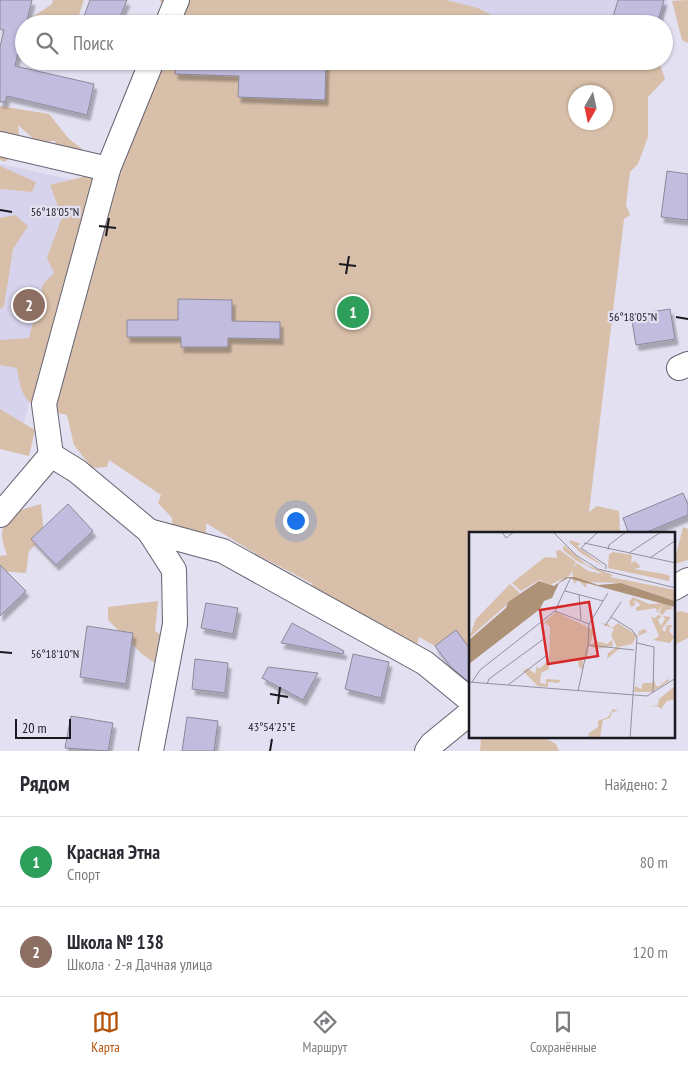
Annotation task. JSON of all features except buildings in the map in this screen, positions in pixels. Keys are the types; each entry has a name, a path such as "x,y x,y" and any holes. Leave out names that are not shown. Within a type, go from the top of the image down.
{"street":[{"path":"171,15 177,0"},
{"path":"0,515 50,456 44,404 108,169 148,70"},
{"path":"0,144 108,169"},
{"path":"50,456 77,471 149,530 174,570 175,624 151,751"},
{"path":"149,530 223,551 425,663 469,699"},
{"path":"676,587 688,580"},
{"path":"428,751 432,744 469,714"}],"shaded area":[{"path":"53,0 84,0 79,15 36,15 52,4"},
{"path":"160,0 445,0 478,8 491,15 168,15"},
{"path":"235,0 668,0 664,15 462,15"},
{"path":"688,0 688,43 682,40 672,1"},
{"path":"143,70 662,70 665,79 648,97 648,137 638,164 630,172 626,205 630,215 624,219 589,512 597,506 619,511 620,532 469,532 469,687 467,689 435,646 419,637 417,644 309,589 313,584 256,554 206,523 206,536 174,545 172,518 158,503 161,495 109,460 107,467 92,468 74,445 67,415 31,403 22,391 17,368 0,365 0,340 29,338 43,284 54,273 47,258 62,217 50,185 91,175"},
{"path":"0,106 49,114 69,139 95,159 58,166 55,141 37,142 18,125 20,147 5,162 0,160"},
{"path":"0,164 93,184 18,442 0,426"},
{"path":"0,166 36,182 32,192 0,189"},
{"path":"15,215 28,226 13,249 4,306 0,309 0,218"},
{"path":"0,409 35,430 29,456 0,449"},
{"path":"41,504 44,536 29,551 26,573 0,571 0,556 7,555 2,533 10,513"},
{"path":"683,527 688,529 688,560 676,563 676,555"},
{"path":"158,601 155,631 179,645 163,669 142,654 108,620 108,607"},
{"path":"680,611 688,613 688,638 676,644 676,612"},
{"path":"481,738 545,738 556,744 559,751 480,751"}],"place":[{"name":"Школа № 138","path":"29,305"},
{"name":"Красная Этна","path":"353,312"}]}
